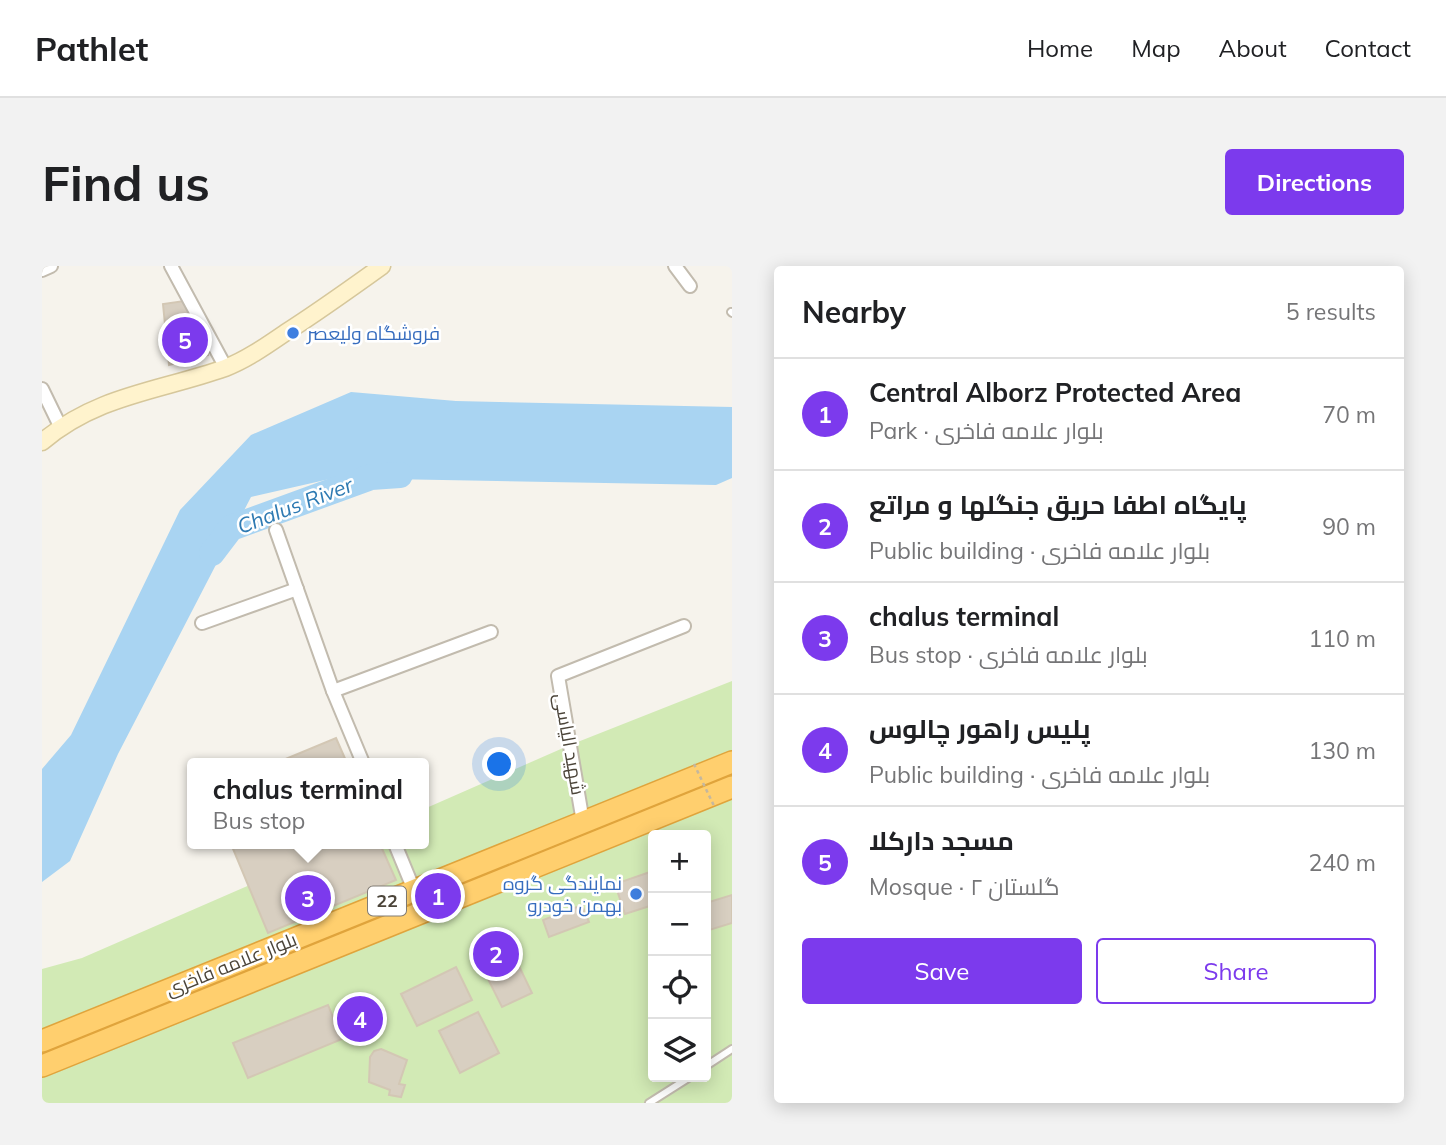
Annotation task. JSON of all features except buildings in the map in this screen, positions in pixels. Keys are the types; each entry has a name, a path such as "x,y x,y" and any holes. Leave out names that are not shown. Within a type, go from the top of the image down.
{"highway":[{"name":"بلوار علامه فاخری","path":"42,1041 732,762"},
{"name":"بلوار علامه فاخری","path":"42,1066 732,787"}],"street":[{"path":"42,271 51,266"},
{"path":"171,266 226,368"},
{"path":"42,442 61,426 103,405 154,387 226,368 259,351 382,266"},
{"path":"675,266 690,286"},
{"path":"42,388 61,426"},
{"path":"276,530 333,691 361,758"},
{"path":"202,623 297,589"},
{"name":"شهید الیاسی","path":"583,822 558,676 684,626"},
{"path":"333,691 491,632"},
{"path":"397,849 414,890"}],"lane":[{"path":"711,1063 732,1049"},
{"path":"649,1103 682,1082"}],"path":[{"path":"694,764 715,808"}],"green space":[{"path":"732,681 732,1103 42,1103 42,969 82,958 333,849 429,849 429,807 570,745"}],"water":[{"path":"351,392 456,401 732,407 732,478 716,485 334,478 251,497 118,754 70,861 42,882 42,769 71,735 180,510 251,435"}],"waterway":[{"name":"Chalus River","path":"212,553 231,528 371,477 400,475"}],"place":[{"name":"فروشگاه ولیعصر","path":"293,333"},
{"name":"مسجد دارکلا","path":"185,340"},
{"name":"نمایندگی گروه بهمن خودرو","path":"636,894"},
{"name":"Central Alborz Protected Area","path":"438,896"},
{"name":"chalus terminal","path":"308,898"},
{"name":"پایگاه اطفا حریق جنگلها و مراتع","path":"496,954"},
{"name":"پلیس راهور چالوس","path":"360,1019"}]}
